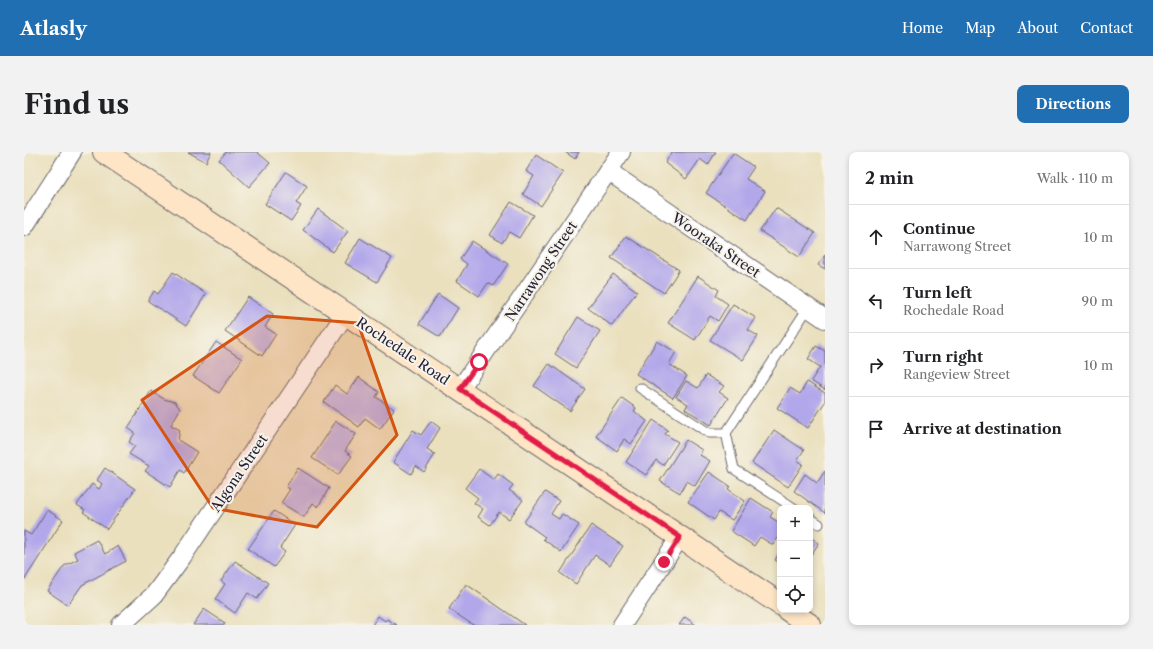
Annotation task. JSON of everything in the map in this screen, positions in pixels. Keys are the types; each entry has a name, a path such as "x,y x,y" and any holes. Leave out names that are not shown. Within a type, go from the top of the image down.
{"main road":[{"name":"Rochedale Road","path":"104,152 777,602"},
{"path":"792,613 810,625"}],"street":[{"path":"24,227 72,152"},
{"name":"Narrawong Street","path":"460,389 621,152"},
{"name":"Wooraka Street","path":"608,171 825,319"},
{"name":"Algona Street","path":"121,625 154,595 182,557 346,313"},
{"path":"622,625 680,537"}],"lane":[{"path":"789,505 734,469 726,433 808,308"},
{"path":"640,388 709,433 726,433"},
{"path":"813,520 819,524"}],"highlighted area":[{"path":"267,316 358,323 397,435 317,527 213,508 142,400"}],"building":[{"path":"188,152 211,152 206,162"},
{"path":"226,152 257,152 270,163 249,187 219,160"},
{"path":"565,152 579,152 575,159"},
{"path":"672,152 716,152 708,165 700,159 686,179 665,163"},
{"path":"733,153 754,167 746,179 765,191 747,220 706,193"},
{"path":"536,155 563,173 541,206 523,194 534,176 526,171"},
{"path":"286,172 307,186 296,203 301,206 291,221 265,204"},
{"path":"511,202 533,215 519,238 509,232 502,243 490,235"},
{"path":"776,208 815,233 799,257 760,231"},
{"path":"318,209 348,231 333,252 303,230"},
{"path":"626,236 679,270 664,293 611,258"},
{"path":"360,238 392,258 377,282 345,263"},
{"path":"472,241 508,264 493,286 488,283 479,296 457,281 467,264 460,259"},
{"path":"825,255 825,269 818,265"},
{"path":"173,272 206,294 186,326 148,301 154,291 158,294"},
{"path":"613,274 637,291 612,326 588,308"},
{"path":"698,276 719,290 716,296 728,304 718,321 710,316 695,340 668,323"},
{"path":"438,294 458,308 440,337 419,324"},
{"path":"248,297 273,314 265,327 276,334 262,356 225,331"},
{"path":"733,304 756,318 748,330 758,336 743,360 710,340"},
{"path":"578,317 600,331 576,368 555,354"},
{"path":"657,341 676,352 669,364 687,376 673,398 636,374"},
{"path":"216,342 242,359 219,393 193,376"},
{"path":"816,346 825,351 825,390 811,381 820,367 808,359"},
{"path":"549,364 585,389 570,411 534,386"},
{"path":"706,375 724,386 719,392 728,398 711,425 685,409 688,404 676,397 686,381 698,388"},
{"path":"359,377 379,392 376,397 394,409 380,429 365,418 359,427 324,402 335,385 347,394"},
{"path":"807,382 825,393 825,402 808,428 777,408 790,388 800,394"},
{"path":"151,391 164,399 175,402 180,409 171,425 180,430 178,440 197,452 184,473 180,470 170,487 145,471 149,466 129,454 135,446 129,442 135,433 128,428"},
{"path":"622,398 636,408 634,411 647,421 631,444 624,439 617,451 596,436"},
{"path":"653,420 668,430 665,434 678,442 663,465 656,460 646,475 626,462"},
{"path":"336,421 356,434 345,451 352,456 338,475 312,458"},
{"path":"431,421 440,428 427,449 435,454 424,472 416,466 411,474 393,462 413,430 421,435"},
{"path":"774,430 804,450 797,460 803,464 788,487 752,463"},
{"path":"686,440 702,450 700,455 710,461 695,486 687,481 680,493 660,481"},
{"path":"105,468 135,489 107,529 83,512 85,510 77,505 92,484 99,489 102,484 97,480"},
{"path":"298,468 329,488 318,507 313,503 304,517 281,503 290,489 286,487"},
{"path":"479,469 494,480 498,474 513,485 509,490 523,500 509,519 499,512 490,525 478,517 483,509 474,503 478,498 465,488"},
{"path":"825,471 825,513 794,491 805,474 817,483"},
{"path":"709,472 730,486 728,489 745,501 732,520 719,512 714,520 688,502"},
{"path":"545,492 559,501 551,514 559,519 562,514 579,525 561,552 543,539 545,537 524,522"},
{"path":"751,498 773,512 770,517 777,521 777,539 773,545 760,537 754,546 731,531"},
{"path":"47,510 63,520 25,579 24,531 31,535"},
{"path":"274,511 295,525 280,548 285,552 274,567 248,549"},
{"path":"591,525 623,546 610,565 595,555 576,584 560,573"},
{"path":"813,539 819,543 813,552"},
{"path":"97,540 105,554 118,546 126,561 82,585 68,605 47,591 64,566 78,559 74,552"},
{"path":"235,561 268,583 257,599 248,593 235,613 215,599 225,584 221,581"},
{"path":"466,584 525,625 473,625 449,609"},
{"path":"204,609 225,623 224,625 193,625"},
{"path":"378,616 385,621 387,619 397,625 372,625"},
{"path":"685,617 696,625 679,625"}],"route":[{"path":"479,362 460,389 680,537 664,562"}]}
